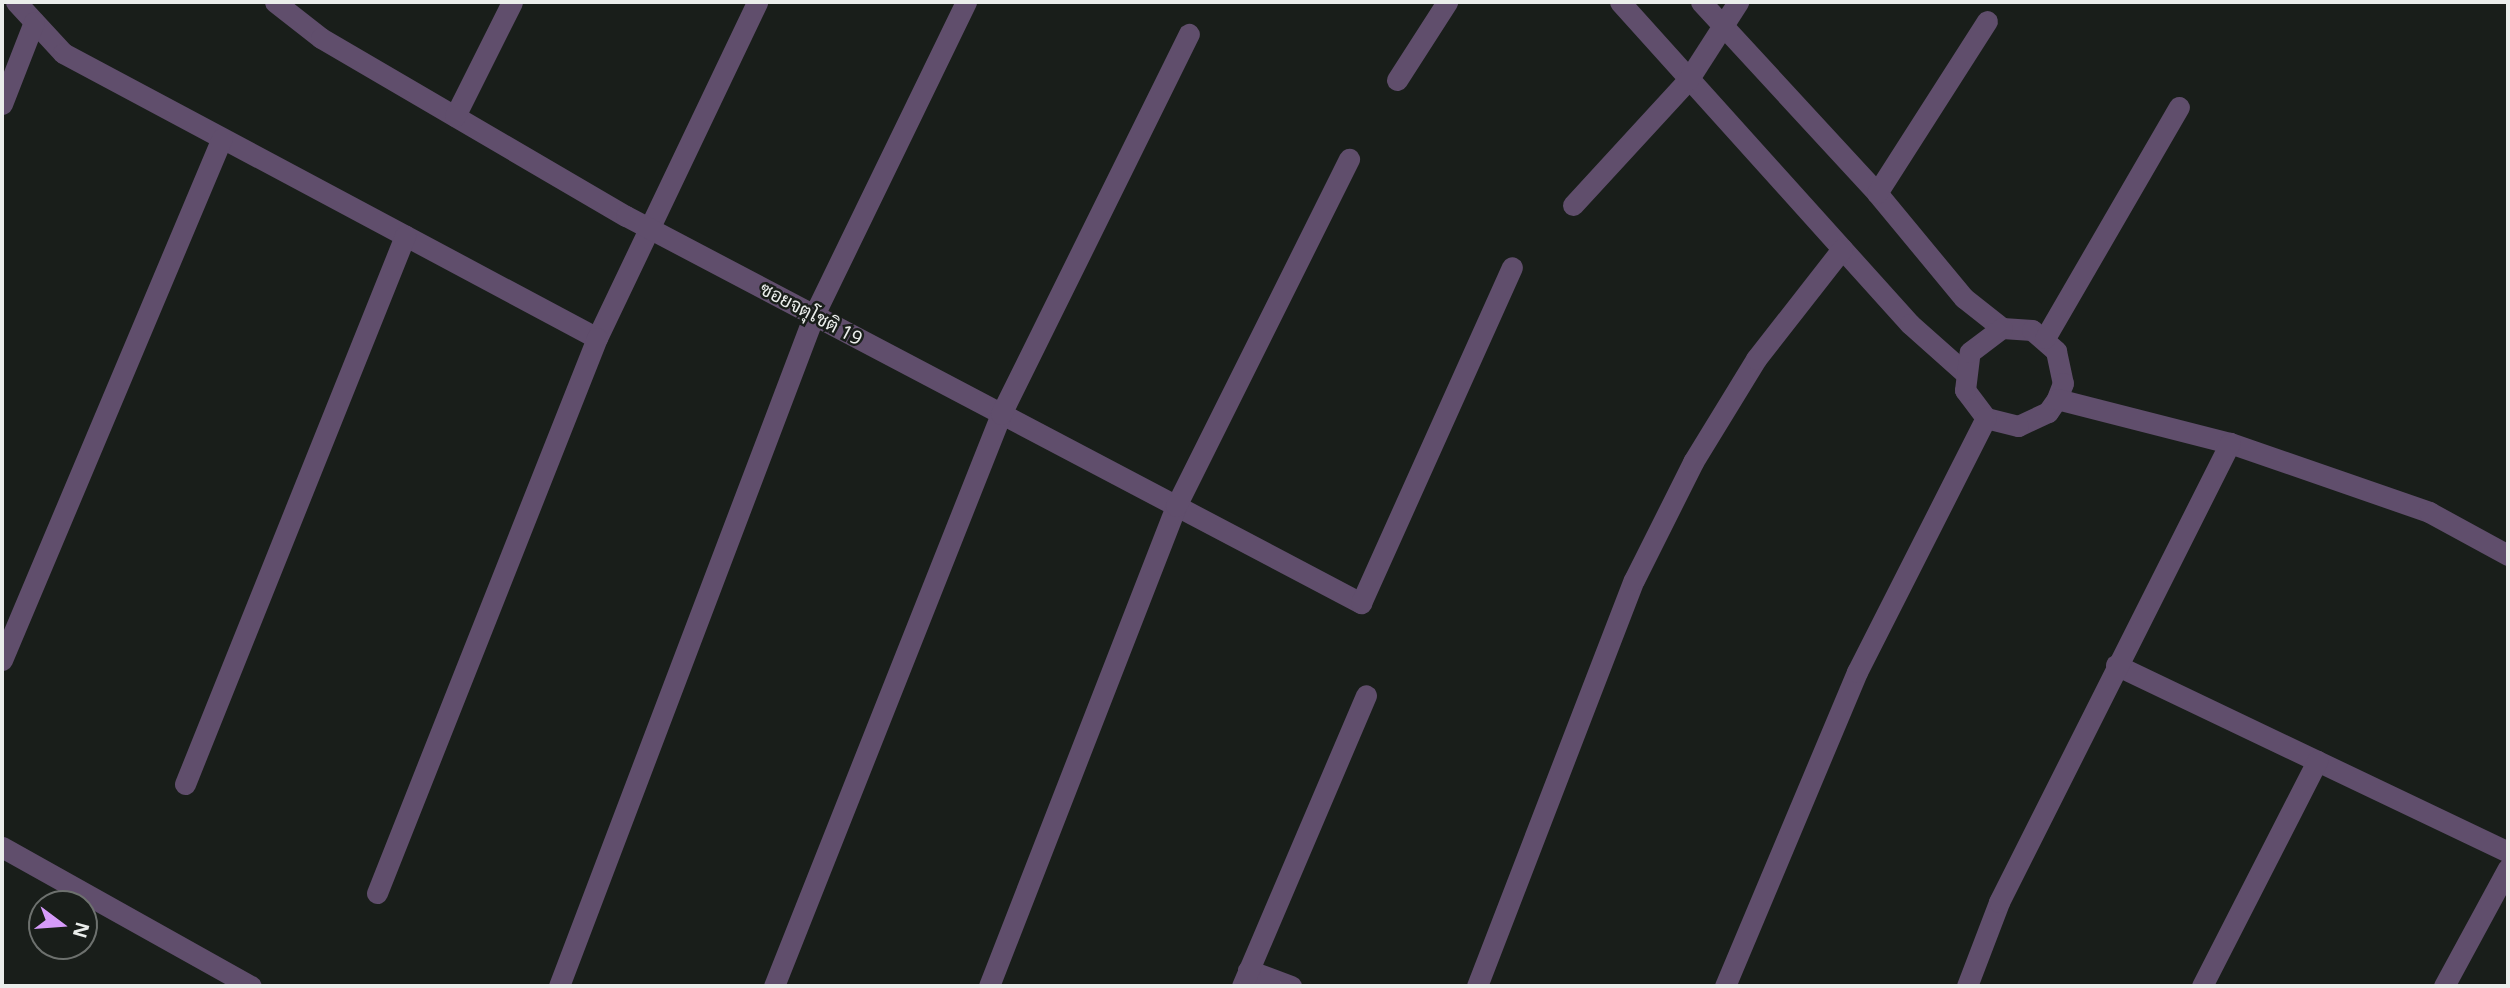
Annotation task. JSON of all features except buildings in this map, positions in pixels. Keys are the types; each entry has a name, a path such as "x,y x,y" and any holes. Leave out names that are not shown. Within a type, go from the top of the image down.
{"street":[{"path":"16,2 63,53 597,338"},
{"path":"455,116 512,2"},
{"path":"377,893 597,338 646,227 757,2"},
{"path":"559,986 814,315 966,2"},
{"path":"1396,80 1447,2"},
{"path":"1620,2 1842,250 1964,372 1973,406 1986,418 2001,425 2034,422 2057,399 2062,366 2045,338 2018,326 2002,328 1983,336 1964,372"},
{"path":"1701,2 1877,193 1964,298 2002,328"},
{"path":"1573,205 1688,80 1724,29 1738,2"},
{"name":"ซอยจตุโชติ 19","path":"287,6 455,116 646,227 1361,603 1512,267"},
{"path":"1877,193 1987,21"},
{"path":"2,104 34,22"},
{"path":"774,986 1002,414 1189,34"},
{"path":"2045,338 2179,107"},
{"path":"2,660 222,138"},
{"path":"989,986 1176,506 1349,159"},
{"path":"185,784 405,236"},
{"path":"1477,986 1634,580 1693,462 1756,359 1842,250"},
{"path":"2057,399 2230,443 2429,512 2508,555"},
{"path":"1725,986 1857,671 1986,418"},
{"path":"1967,986 1999,902 2230,443"},
{"path":"2116,665 2508,852"},
{"path":"1291,986 1245,978 1366,695"},
{"path":"2202,986 2317,761"},
{"path":"2,847 251,986"},
{"path":"2444,986 2508,868"}]}
